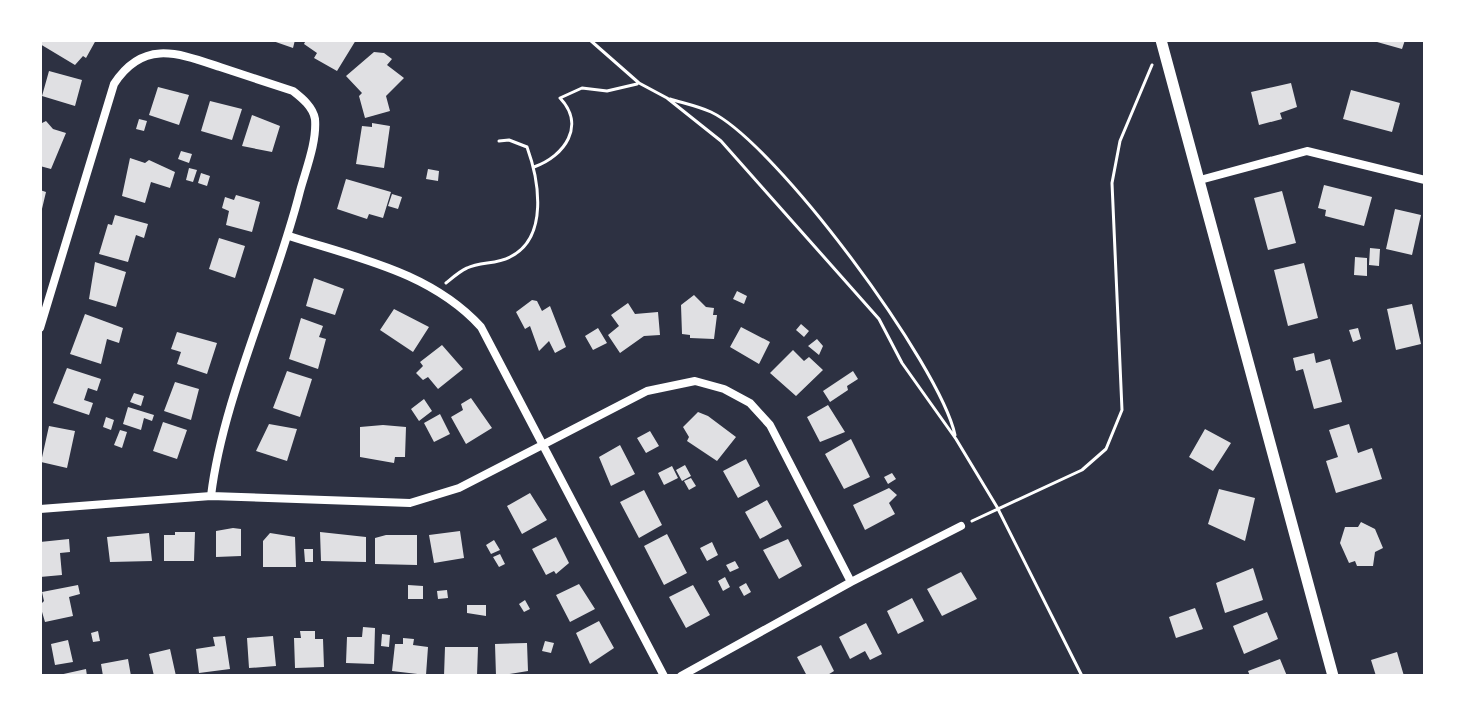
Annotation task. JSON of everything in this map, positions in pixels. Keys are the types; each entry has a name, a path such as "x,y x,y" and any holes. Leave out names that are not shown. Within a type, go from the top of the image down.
{"street":[{"path":"1161,41 1333,676"},
{"path":"40,328 114,84 125,67 140,58 176,52 293,91 306,102 315,116 313,137 289,236 216,456 211,496"},
{"path":"1200,180 1307,151 1425,180"},
{"path":"289,236 415,277 462,306 481,327 664,676"},
{"path":"40,509 211,496 410,503 459,488 647,391 695,381 724,389 750,403 770,425 851,582"},
{"path":"681,676 851,582 961,526"}],"path":[{"path":"590,40 639,83 667,98 721,141 879,319 902,363 956,439 997,507 1082,676"},
{"path":"961,526 997,507 1050,487 1082,470 1106,449 1122,410 1112,183 1124,129 1161,41"},
{"path":"534,167 549,162 568,141 573,118 571,109 560,98 582,88 607,91 639,83"},
{"path":"667,98 711,112 728,124 779,173 817,216 868,281 924,366 945,401 956,439"},
{"path":"436,289 467,268 508,258 531,238 536,221 534,167 527,147 509,140 499,141"}],"building":[{"path":"43,40 96,40 86,58 83,56 75,65 40,44"},
{"path":"270,40 295,40 293,48"},
{"path":"306,40 356,40 337,71 314,58 317,53 304,44"},
{"path":"1370,40 1405,40 1402,49"},
{"path":"374,52 384,53 392,59 387,65 404,78 386,96 390,111 365,118 359,96 362,93 346,76"},
{"path":"49,71 82,80 75,106 42,96"},
{"path":"1291,83 1297,107 1280,113 1282,119 1259,125 1251,92"},
{"path":"158,87 189,95 179,125 149,115"},
{"path":"1351,90 1400,103 1392,132 1343,119"},
{"path":"210,101 242,109 232,140 201,131"},
{"path":"252,115 280,126 272,152 242,146"},
{"path":"139,119 147,121 144,131 136,129"},
{"path":"46,121 53,129 66,133 51,169 40,166 40,124"},
{"path":"372,123 390,126 384,168 356,164 362,126 372,127"},
{"path":"181,151 192,154 189,163 178,159"},
{"path":"130,158 145,163 149,160 175,172 170,188 151,182 145,203 122,196"},
{"path":"189,168 197,170 193,182 186,180"},
{"path":"428,169 439,171 438,181 426,179"},
{"path":"201,173 210,176 207,186 198,183"},
{"path":"346,179 391,192 383,218 369,214 367,219 337,209"},
{"path":"1324,185 1372,197 1364,226 1325,216 1326,210 1318,208"},
{"path":"40,190 46,192 41,213 40,213"},
{"path":"1282,191 1296,243 1268,250 1254,198"},
{"path":"392,194 402,197 398,209 388,206"},
{"path":"236,195 260,202 252,232 226,225 229,211 222,208 225,197 234,200"},
{"path":"1395,209 1421,215 1412,255 1386,249"},
{"path":"115,215 148,224 144,238 136,235 128,262 99,254 108,224 112,225"},
{"path":"219,238 245,246 235,278 209,269"},
{"path":"1370,248 1380,249 1379,266 1369,265"},
{"path":"1355,257 1367,258 1367,276 1354,275"},
{"path":"95,262 126,272 116,307 89,299"},
{"path":"1304,263 1318,318 1288,326 1274,270"},
{"path":"314,278 344,289 335,315 306,306"},
{"path":"737,291 747,296 744,304 733,299"},
{"path":"694,295 706,307 714,308 713,315 717,315 714,339 690,338 690,335 682,334 681,305"},
{"path":"532,300 537,301 542,311 550,306 566,347 555,353 549,341 539,351 530,326 525,329 516,312"},
{"path":"628,303 635,314 658,312 660,335 644,336 620,353 608,335 619,326 611,315"},
{"path":"1412,304 1421,344 1396,350 1387,309"},
{"path":"394,309 429,327 413,352 380,330"},
{"path":"85,314 123,328 119,343 107,339 101,364 70,354"},
{"path":"301,318 323,326 319,337 326,339 318,369 289,359"},
{"path":"801,324 809,331 804,337 796,330"},
{"path":"741,327 770,342 759,364 730,347"},
{"path":"598,328 607,343 593,350 585,336"},
{"path":"1358,328 1361,339 1353,342 1349,330"},
{"path":"177,332 217,343 207,374 177,364 181,352 171,349"},
{"path":"817,339 823,346 819,355 808,346"},
{"path":"442,345 463,369 438,389 428,377 423,380 416,373 423,366 420,362"},
{"path":"793,350 804,361 809,357 823,370 796,396 770,373"},
{"path":"1314,353 1316,363 1330,359 1342,402 1314,409 1303,369 1296,371 1293,358"},
{"path":"67,368 101,379 97,391 88,388 84,400 93,403 89,415 53,403"},
{"path":"287,371 312,379 300,417 273,408"},
{"path":"853,371 858,379 830,402 823,391"},
{"path":"175,382 199,389 191,420 164,411"},
{"path":"134,393 144,396 141,406 130,402"},
{"path":"471,398 492,428 466,444 451,417 463,410 461,404"},
{"path":"424,399 432,411 419,421 411,409"},
{"path":"828,405 845,432 820,442 807,417"},
{"path":"128,407 154,415 152,421 144,418 141,430 123,424"},
{"path":"698,412 736,437 717,461 687,441 689,437 683,427"},
{"path":"440,414 450,434 434,442 424,423"},
{"path":"106,417 114,420 111,430 103,427"},
{"path":"163,422 187,430 177,459 153,451"},
{"path":"269,424 297,429 287,461 256,451"},
{"path":"1349,424 1358,453 1372,448 1382,479 1336,493 1326,461 1338,457 1329,430"},
{"path":"49,426 75,431 67,468 41,462"},
{"path":"360,427 406,427 405,457 395,457 394,463 360,457"},
{"path":"1205,429 1231,443 1213,471 1189,457"},
{"path":"120,430 127,432 122,448 114,445"},
{"path":"650,431 659,446 646,453 637,438"},
{"path":"851,439 870,477 844,489 825,454"},
{"path":"620,445 635,474 611,486 599,457"},
{"path":"746,459 760,486 738,498 723,471"},
{"path":"685,465 691,476 682,481 676,470"},
{"path":"672,466 678,478 664,485 658,473"},
{"path":"892,473 896,479 888,484 884,477"},
{"path":"691,478 696,486 689,490 684,481"},
{"path":"889,488 897,495 889,503 895,514 865,530 853,505"},
{"path":"1219,489 1255,498 1245,541 1208,524"},
{"path":"644,490 662,525 639,538 620,502"},
{"path":"530,493 547,520 522,534 507,506"},
{"path":"767,500 782,527 760,539 745,512"},
{"path":"1361,522 1375,529 1383,548 1375,552 1373,566 1357,566 1355,561 1349,563 1340,543 1345,527 1358,527"},
{"path":"241,529 241,556 216,557 216,531"},
{"path":"460,531 464,558 434,563 429,535"},
{"path":"175,532 195,532 194,561 164,561 164,535 175,535"},
{"path":"320,532 366,537 366,562 321,561"},
{"path":"149,533 152,561 110,562 107,537"},
{"path":"270,533 295,537 296,567 263,567 263,541"},
{"path":"667,534 687,573 664,585 644,546"},
{"path":"417,535 417,565 375,564 375,538"},
{"path":"556,537 569,563 556,574 554,571 546,575 532,549"},
{"path":"69,539 70,552 60,553 62,575 40,577 40,542"},
{"path":"788,539 802,566 779,579 763,550"},
{"path":"494,540 500,550 491,554 486,545"},
{"path":"712,542 718,555 707,561 700,548"},
{"path":"304,549 313,549 313,562 305,562"},
{"path":"500,554 505,564 499,567 493,557"},
{"path":"735,561 739,568 730,572 726,565"},
{"path":"1253,568 1263,600 1225,613 1216,583"},
{"path":"961,572 977,599 942,616 927,589"},
{"path":"725,577 730,587 723,591 718,581"},
{"path":"746,583 751,592 744,596 739,587"},
{"path":"579,584 595,609 570,622 556,595"},
{"path":"78,585 80,594 69,597 73,616 45,622 40,605 44,601 42,592"},
{"path":"408,585 423,586 423,599 408,599"},
{"path":"693,585 710,615 686,628 669,597"},
{"path":"447,590 448,598 438,599 437,591"},
{"path":"912,598 924,621 898,634 887,611"},
{"path":"525,600 530,609 524,612 519,604"},
{"path":"467,605 486,605 486,616 467,613"},
{"path":"1195,608 1203,629 1176,638 1169,617"},
{"path":"1267,612 1278,639 1244,654 1233,626"},
{"path":"599,621 614,648 590,664 576,633"},
{"path":"866,623 882,654 870,660 865,651 850,659 839,637"},
{"path":"363,627 375,628 374,664 346,663 347,637 362,637"},
{"path":"98,631 100,641 93,642 91,633"},
{"path":"300,631 315,631 315,639 323,639 324,667 295,668 294,638 301,638"},
{"path":"382,634 390,635 389,647 381,646"},
{"path":"225,636 230,669 199,673 196,649 215,646 213,637"},
{"path":"273,636 276,666 249,668 247,638"},
{"path":"403,638 414,639 413,645 428,647 426,675 392,671 395,644 403,644"},
{"path":"68,640 73,662 55,665 51,644"},
{"path":"545,641 554,643 551,653 542,651"},
{"path":"527,643 528,671 496,676 495,644"},
{"path":"821,645 834,671 826,676 807,676 797,657"},
{"path":"445,647 478,647 477,676 444,676"},
{"path":"170,649 176,676 154,676 149,654"},
{"path":"1397,652 1404,676 1376,676 1371,660"},
{"path":"128,659 131,676 103,676 101,664"},
{"path":"1280,659 1287,676 1250,676 1248,671"},
{"path":"86,669 87,676 59,675"}]}
